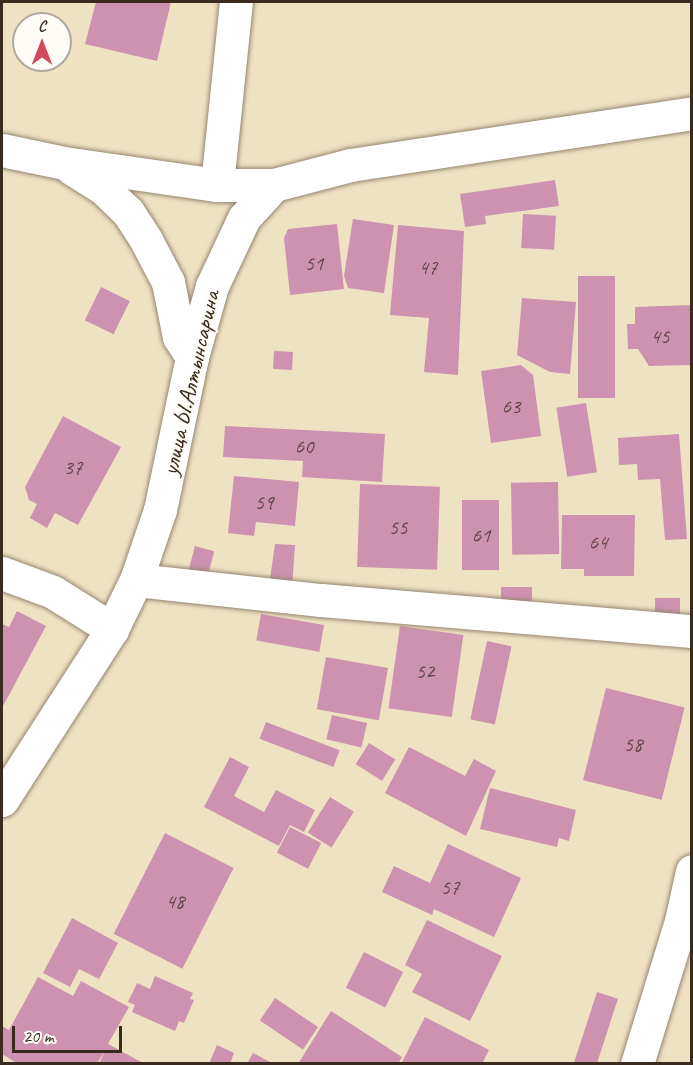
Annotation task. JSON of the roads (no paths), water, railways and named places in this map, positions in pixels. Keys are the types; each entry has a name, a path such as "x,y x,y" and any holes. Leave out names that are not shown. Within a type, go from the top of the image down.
{"street":[{"path":"217,185 236,2"},
{"path":"2,123 12,151 64,164 217,185 274,185 350,165 692,113"},
{"path":"64,164 103,188 128,212 168,282 179,337 192,357"},
{"name":"улица Ы.Алтынсарина","path":"2,800 112,629 136,580 163,499 192,357 225,256 244,218 274,185"},
{"path":"2,573 53,592 112,629"},
{"path":"136,580 321,600 692,631"},
{"path":"637,1064 681,921 692,871"}]}
